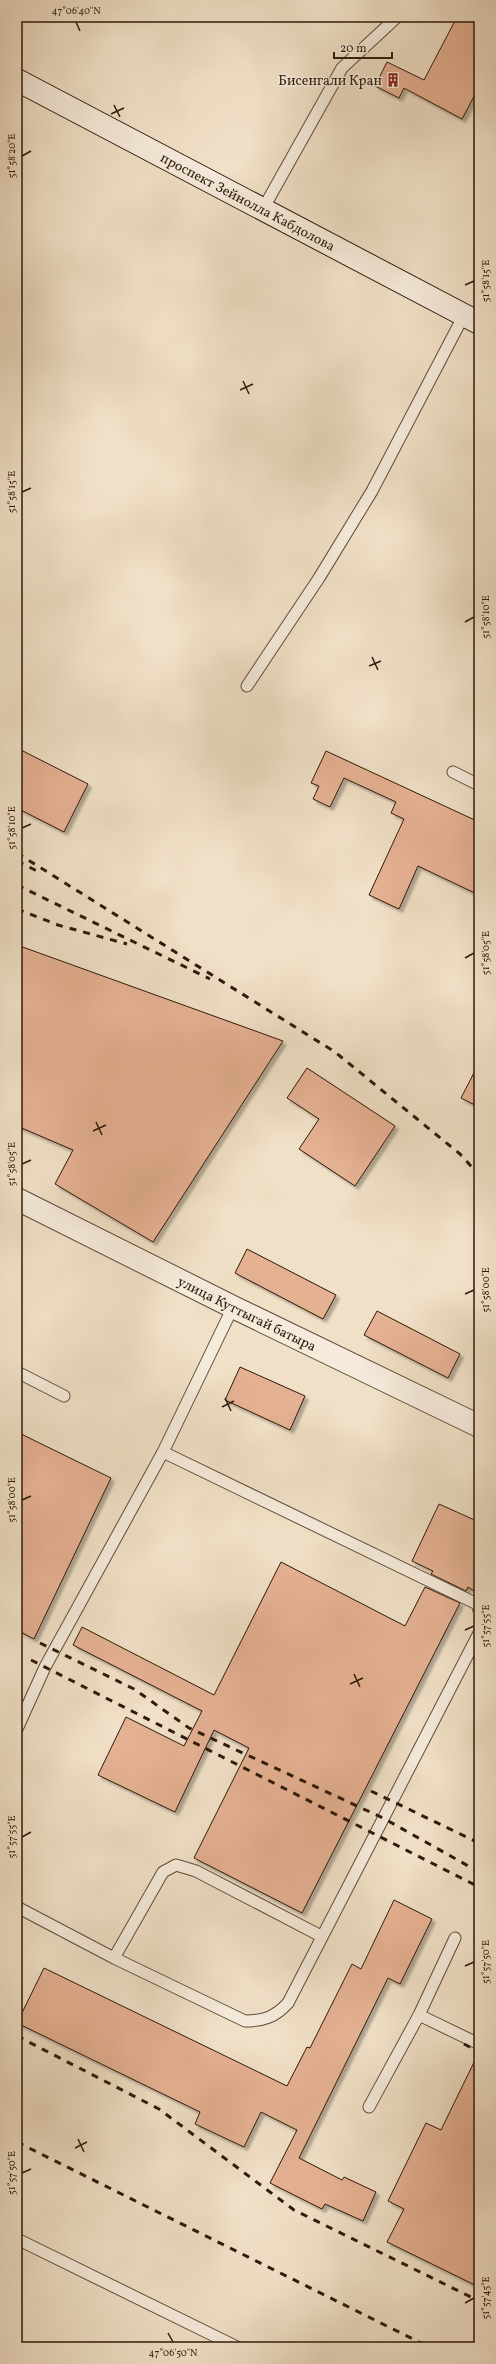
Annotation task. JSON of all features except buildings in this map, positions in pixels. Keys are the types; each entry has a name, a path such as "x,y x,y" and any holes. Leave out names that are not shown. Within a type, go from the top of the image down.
{"street":[{"name":"проспект Зейнолла Кабдолова","path":"17,80 475,319"},
{"name":"улица Куттыгай батыра","path":"17,1199 233,1307 479,1426"}],"lane":[{"path":"263,209 342,68 397,17"},
{"path":"247,686 319,578 475,319"},
{"path":"454,772 479,785"},
{"path":"17,1729 45,1667 163,1452 233,1307"},
{"path":"17,1372 64,1396"},
{"path":"163,1452 476,1604 479,1610"},
{"path":"17,1907 114,1958 245,2021 260,2021 277,2015 288,2004 479,1633"},
{"path":"114,1958 163,1872 176,1865 196,1871 322,1936"},
{"path":"369,2107 419,2015 455,1938"},
{"path":"419,2015 479,2044"},
{"path":"17,2239 237,2347"}],"railway":[{"path":"17,853 335,1052 460,1154 479,1175"},
{"path":"17,861 37,871"},
{"path":"17,885 210,979"},
{"path":"17,909 58,925 127,944"},
{"path":"40,1643 134,1689 189,1728 383,1818 479,1872"},
{"path":"31,1660 479,1887"},
{"path":"371,1791 479,1843"},
{"path":"17,2036 159,2109 294,2210 479,2301"},
{"path":"464,2044 479,2052"},
{"path":"17,2142 429,2347"}],"place":[{"name":"Бисенгали Кран","path":"393,80"}]}
